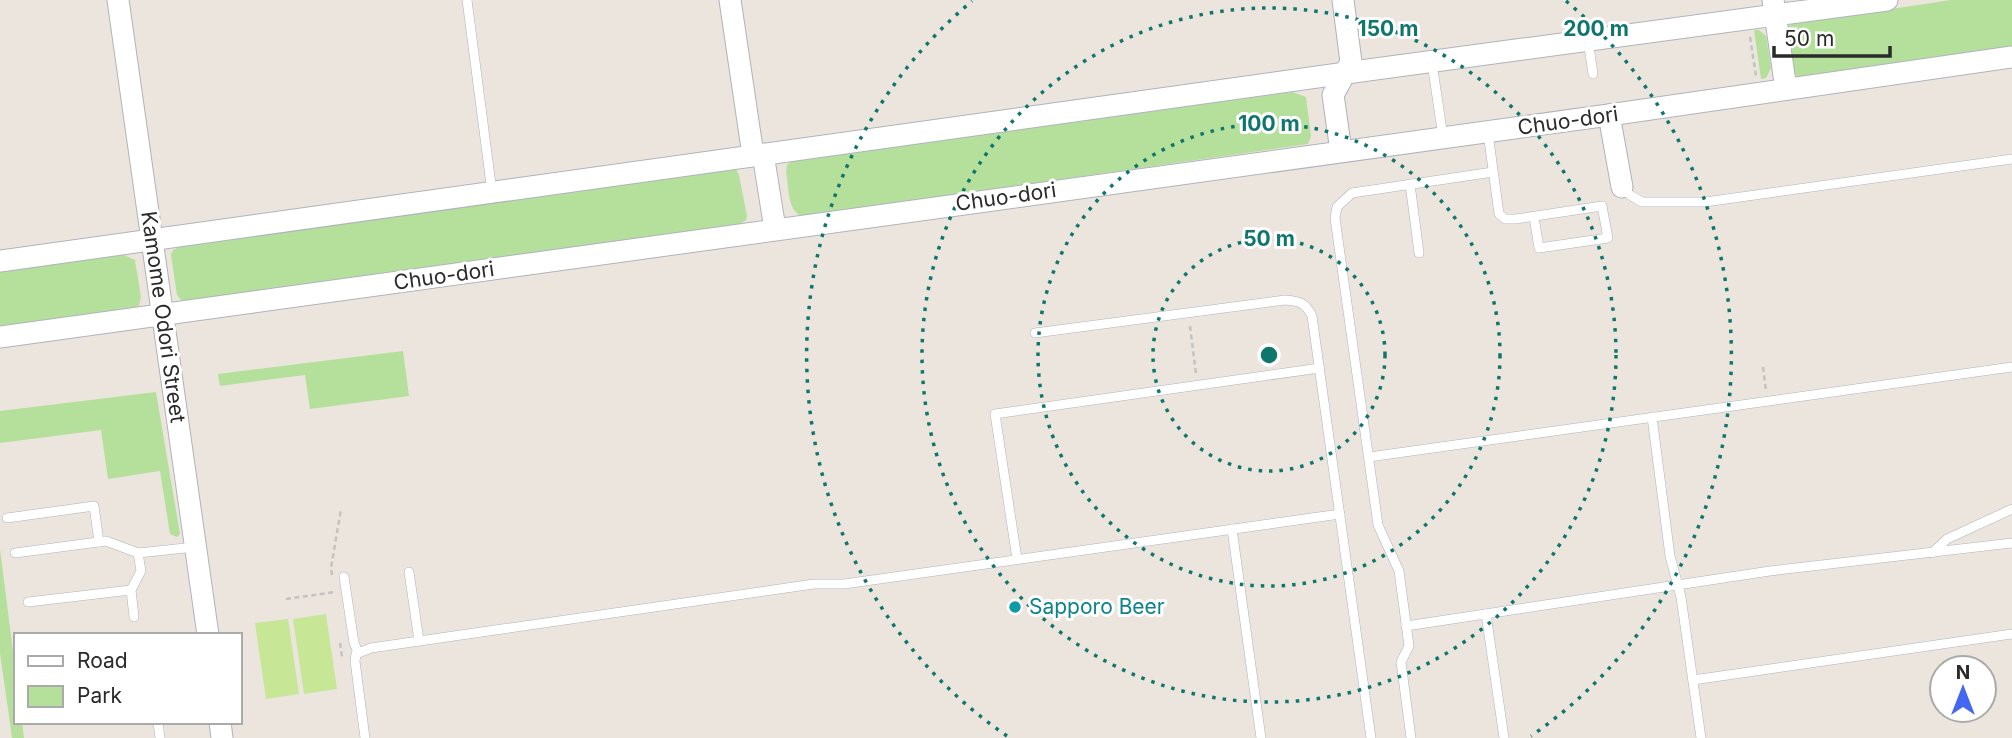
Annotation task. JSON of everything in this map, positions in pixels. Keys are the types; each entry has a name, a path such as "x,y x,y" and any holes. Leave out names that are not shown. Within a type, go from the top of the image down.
{"street":[{"name":"Kamome Odori Street","path":"118,0 208,633"},
{"path":"730,0 758,155 775,229"},
{"path":"1341,151 1333,95 1350,62 1343,0"},
{"path":"0,261 1588,40 1774,8 1887,0"},
{"path":"1774,8 1786,89"},
{"name":"Chuo-dori","path":"0,337 2012,57"},
{"path":"1609,115 1622,187"}],"lane":[{"path":"467,0 492,192"},
{"path":"1588,40 1593,74"},
{"path":"1432,61 1443,137"},
{"path":"1488,131 1499,214 1502,217 1516,219 1602,206 1608,239 1539,248 1534,217"},
{"path":"1622,187 1642,202 1705,202 2012,159"},
{"path":"1411,738 1401,662 1409,646 1399,571 1378,525 1335,218 1337,207 1352,193 1493,172"},
{"path":"1410,184 1419,253"},
{"path":"1034,333 1285,300 1300,301 1308,308 1312,316 1320,369 1371,738"},
{"path":"1369,457 2012,367"},
{"path":"1017,559 995,414 1320,369"},
{"path":"1652,417 1670,556 1679,585 1701,738"},
{"path":"7,517 94,506 99,542"},
{"path":"1932,553 1947,539 2012,509"},
{"path":"365,738 355,661 359,652 371,648 814,584 844,584 1340,514"},
{"path":"1232,529 1261,738"},
{"path":"15,553 106,541 138,553 195,547"},
{"path":"1406,626 1770,571 2012,543"},
{"path":"134,617 131,590 141,571 138,553"},
{"path":"409,572 419,641"},
{"path":"344,577 354,643 359,652"},
{"path":"29,602 131,590"},
{"path":"1486,614 1504,738"},
{"path":"1693,680 2012,634"}],"path":[{"path":"1750,31 1756,82"},
{"path":"1190,326 1197,386"},
{"path":"1763,367 1766,392"},
{"path":"332,580 331,568 341,509"},
{"path":"286,599 340,591"}],"green space":[{"path":"1951,0 2012,0 2012,49 1799,78 1792,71 1786,31 1792,24"},
{"path":"1754,30 1759,30 1766,36 1771,68 1766,78 1761,79"},
{"path":"1292,92 1306,97 1311,136 1308,144 803,216 794,210 791,204 786,172 787,165 792,161"},
{"path":"736,169 739,175 747,216 740,224 186,301 177,295 171,255 173,250 179,247"},
{"path":"124,255 135,260 141,297 139,306 128,310 0,327 0,271"},
{"path":"403,351 409,396 310,409 305,375 220,386 218,374"},
{"path":"156,392 180,534 177,537 170,534 160,471 108,479 101,430 0,443 0,411"},
{"path":"0,549 14,659 14,724 22,724 24,738 12,738 0,653"},
{"path":"326,614 337,689 304,694 293,619"},
{"path":"288,619 299,694 266,699 255,623"}],"place":[{"name":"Sapporo Beer","path":"1015,607"}]}
